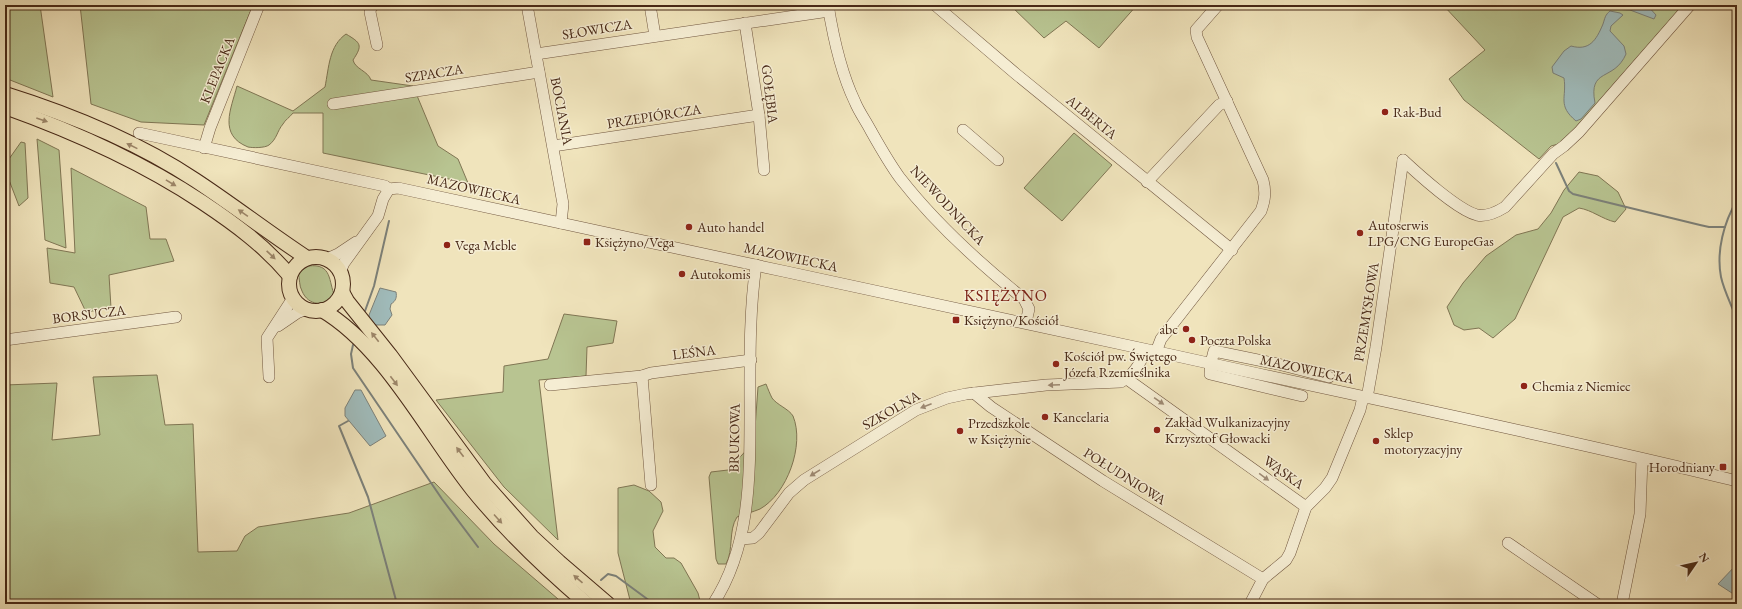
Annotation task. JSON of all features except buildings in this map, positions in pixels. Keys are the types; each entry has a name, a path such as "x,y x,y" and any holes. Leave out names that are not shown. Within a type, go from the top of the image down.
{"main road":[{"path":"5,94 54,110 158,159 194,180 307,258"},
{"path":"5,107 52,124 117,152 184,190 236,225 255,240 290,276"},
{"path":"321,257 327,259 335,264 340,272 343,282 342,292 332,306 322,310 307,309 299,305 293,298 290,288 290,276 297,265 307,258 321,257"},
{"path":"342,292 347,301 390,355 488,488 532,536 559,562 608,604"},
{"path":"322,310 336,319 370,350 473,490 497,518 552,574 587,604"}],"street":[{"name":"KLEPACKA","path":"204,148 210,128 259,5"},
{"path":"374,5 371,7 370,12 377,45"},
{"name":"BOCIANIA","path":"527,5 563,204 561,223"},
{"path":"650,5 655,36"},
{"name":"ALBERTA","path":"935,5 1016,74 1232,250"},
{"path":"1127,379 1232,250 1261,211 1265,200 1263,180 1196,37 1196,30 1218,5"},
{"name":"PRZEMYSŁOWA","path":"1306,506 1326,488 1332,478 1365,397 1376,347 1403,160 1422,177 1466,210 1478,215 1490,215 1498,212 1505,207 1553,154 1579,132 1690,5"},
{"name":"SŁOWICZA","path":"536,54 745,23 828,8"},
{"name":"NIEWODNICKA","path":"828,8 835,42 855,102 885,155 899,177 937,220 961,244 1024,299 1029,310 1026,322"},
{"name":"GOŁĘBIA","path":"745,23 759,115 764,170"},
{"name":"SZPACZA","path":"333,104 539,72"},
{"path":"1147,182 1219,105 1227,101"},
{"name":"PRZEPIÓRCZA","path":"553,146 759,115"},
{"path":"963,130 998,160"},
{"name":"MAZOWIECKA","path":"139,133 385,186 390,189 398,188 1026,322 1737,481"},
{"path":"340,272 344,263 378,216 383,198 390,189"},
{"path":"327,259 338,254 362,237"},
{"name":"BRUKOWA","path":"713,604 725,582 737,554 748,494 751,360 756,265"},
{"path":"269,377 266,344 267,338 293,298"},
{"path":"274,328 297,313 307,309"},
{"name":"BORSUCZA","path":"5,340 176,317"},
{"path":"1302,396 1210,374 1214,351 1329,377"},
{"name":"LEŚNA","path":"550,385 642,376 651,373 751,360"},
{"path":"642,376 651,485"},
{"name":"SZKOLNA","path":"740,539 753,538 759,533 789,493 804,480 916,410 947,398 974,393 1046,385 1113,383 1127,379"},
{"name":"WĄSKA","path":"1127,379 1306,506"},
{"name":"POŁUDNIOWA","path":"974,393 991,407 1103,481 1263,579"},
{"path":"1622,604 1640,514 1642,459"},
{"path":"1250,604 1263,579 1288,556 1306,506"},
{"path":"1508,543 1598,604"}],"green space":[{"path":"5,5 40,5 53,97 5,78"},
{"path":"80,5 253,5 204,125 141,122 91,104"},
{"path":"1010,5 1137,5 1099,48 1066,21 1044,38"},
{"path":"1443,5 1683,5 1562,143 1551,146 1539,159 1464,100 1449,79 1485,50"},
{"path":"346,34 355,40 359,45 358,51 353,60 354,63 367,74 371,80 413,86 438,146 458,159 468,183 323,153 323,113 293,113 279,129 272,143 265,147 248,147 239,142 233,136 229,121 237,86 293,111 325,87 333,51 340,39"},
{"path":"1074,133 1112,165 1062,221 1024,188"},
{"path":"37,139 59,150 66,248 45,240"},
{"path":"21,142 25,143 28,198 19,206 9,180 9,159"},
{"path":"71,168 146,207 150,239 166,239 174,261 109,275 111,308 86,312 74,287 50,283 47,248 75,253"},
{"path":"1579,172 1598,176 1618,192 1626,209 1615,222 1579,208 1563,217 1515,319 1493,338 1479,328 1464,330 1454,325 1447,307 1463,283 1486,256 1516,235 1538,229 1551,213 1564,190"},
{"path":"308,266 322,267 326,270 335,296 331,300 317,303 308,300 305,296 300,287 298,273"},
{"path":"564,314 617,321 613,343 587,347 586,376 539,380 558,540 504,487 436,400 503,392 504,366 548,359"},
{"path":"157,375 165,425 193,424 198,552 237,551 245,536 258,527 349,513 434,482 494,544 558,599 558,604 5,604 5,385 57,383 52,440 100,435 93,377"},
{"path":"766,384 772,398 793,416 797,441 795,454 785,481 770,502 760,509 737,517 734,522 730,552 726,564 718,564 716,559 709,477 711,472 728,470 754,442 758,387"},
{"path":"634,485 649,491 661,502 663,511 653,531 655,547 666,558 674,558 681,563 698,593 700,601 699,604 628,604 630,600 618,553 618,488"}],"water":[{"path":"1579,5 1647,5 1656,15 1654,19 1630,10 1584,7"},
{"path":"1610,11 1623,15 1611,26 1610,31 1624,46 1626,54 1621,63 1599,79 1595,84 1595,103 1581,119 1576,121 1570,115 1565,106 1564,78 1553,73 1552,67 1564,51 1571,46 1587,46 1595,40 1606,15"},
{"path":"380,288 396,292 395,300 391,304 390,309 392,315 385,325 376,325 370,321 369,315"},
{"path":"355,390 361,390 386,436 370,446 345,416 345,408"},
{"path":"1737,564 1737,592 1735,595 1718,584"}],"waterway":[{"path":"1556,163 1569,191 1573,194 1709,227 1725,227"},
{"path":"1737,200 1728,218 1720,247 1722,282 1737,320"},
{"path":"365,311 374,286 389,221"},
{"path":"353,345 351,354 353,368 442,499 478,547"},
{"path":"348,421 339,426 368,497 397,604"},
{"path":"601,580 608,574 616,576 654,604"}],"place":[{"name":"Rak-Bud","path":"1385,112"},
{"name":"Auto handel","path":"689,227"},
{"name":"Autoserwis LPG/CNG EuropeGas","path":"1360,233"},
{"name":"Księżyno/Vega","path":"587,242"},
{"name":"Vega Meble","path":"447,245"},
{"name":"Autokomis","path":"682,274"},
{"name":"Księżyno/Kościół","path":"956,320"},
{"name":"abc","path":"1186,329"},
{"name":"Poczta Polska","path":"1192,340"},
{"name":"Kościół pw. Świętego Józefa Rzemieślnika","path":"1056,364"},
{"name":"Chemia z Niemiec","path":"1524,386"},
{"name":"Kancelaria","path":"1045,417"},
{"name":"Zakład Wulkanizacyjny Krzysztof Głowacki","path":"1157,430"},
{"name":"Przedszkole w Księżynie","path":"960,431"},
{"name":"Sklep motoryzacyjny","path":"1376,441"},
{"name":"Horodniany","path":"1723,467"}],"district":[{"name":"KSIĘŻYNO","path":"1006,295"}]}
